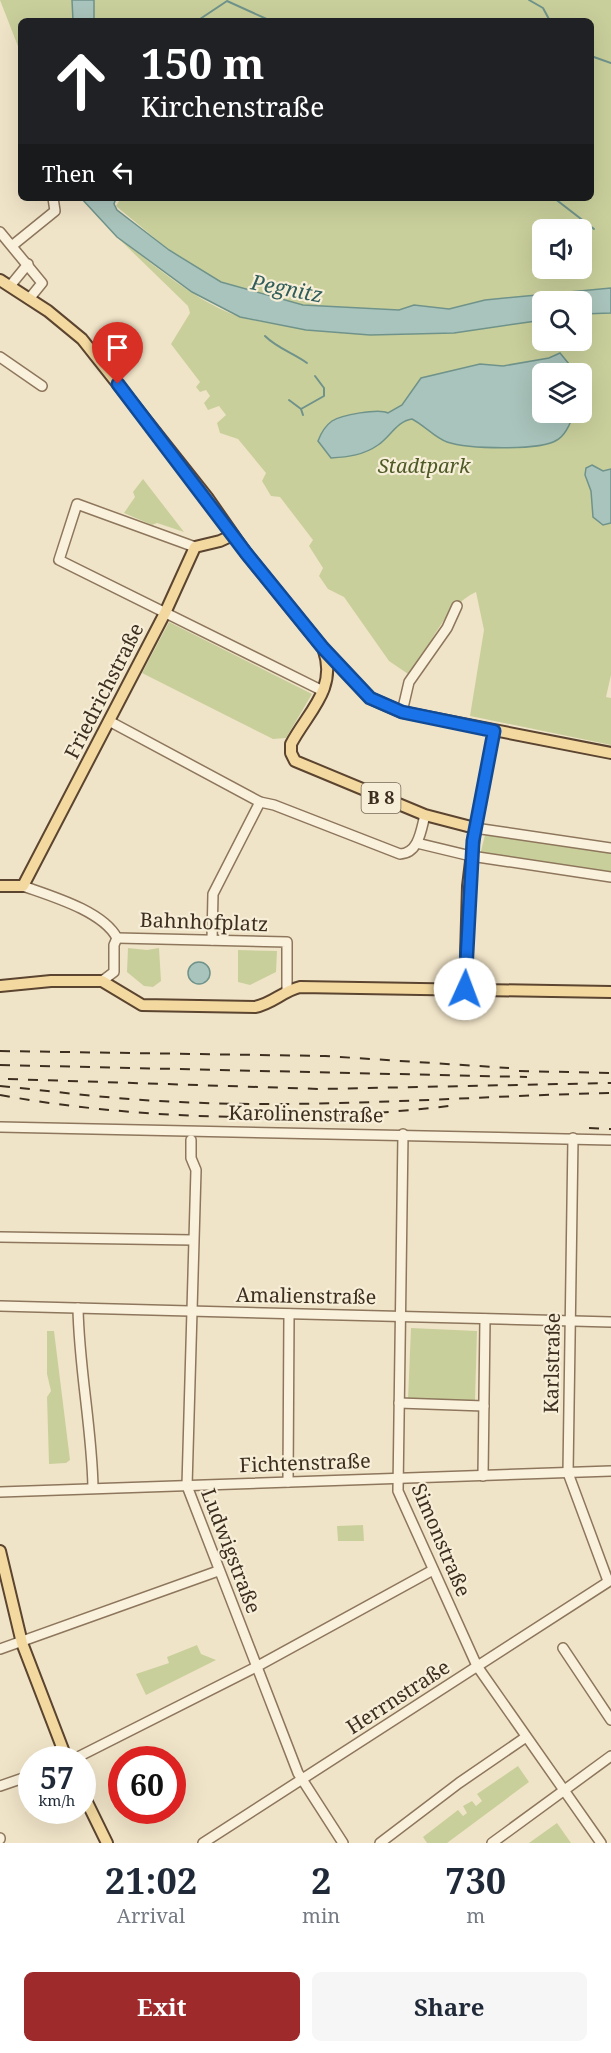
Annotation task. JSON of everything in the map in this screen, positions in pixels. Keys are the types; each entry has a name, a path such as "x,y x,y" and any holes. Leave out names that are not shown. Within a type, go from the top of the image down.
{"main road":[{"path":"5,283 82,339 323,648 370,698 402,712 611,753"},
{"path":"195,547 220,542 234,535"},
{"name":"Friedrichstraße","path":"24,886 165,613 195,547"},
{"path":"323,648 329,666 325,688"},
{"path":"325,688 342,679 356,683"},
{"name":"B 8","path":"325,688 291,753 300,765 425,815 475,828"},
{"path":"465,989 471,856 475,828"},
{"path":"0,885 24,886"},
{"path":"0,986 67,980 102,981 142,1005 255,1007 266,1005 287,990 300,987 611,992"},
{"path":"0,1551 22,1643 62,1746"},
{"path":"96,1821 107,1843"}],"street":[{"path":"16,248 56,211 54,201"},
{"path":"0,232 16,248 42,283 28,299"},
{"path":"5,283 19,274 27,264"},
{"path":"0,357 42,386"},
{"path":"195,547 77,504 59,560 325,688"},
{"path":"402,712 409,682 447,628 457,606"},
{"path":"109,722 260,802 400,854 409,852 417,843 425,815"},
{"path":"494,731 475,828 611,848"},
{"path":"212,940 213,894 260,802"},
{"path":"417,843 471,856 611,877"},
{"path":"24,886 83,911 116,934"},
{"name":"Bahnhofplatz","path":"102,981 114,972 116,934 286,942 287,990"},
{"name":"Karolinenstraße","path":"0,1127 611,1140"},
{"name":"Simonstraße","path":"403,1134 398,1491 477,1666 601,1843"},
{"name":"Karlstraße","path":"573,1138 568,1473 610,1581"},
{"name":"Ludwigstraße","path":"191,1140 191,1158 196,1170 187,1486 255,1667 302,1780 343,1843"},
{"path":"0,1237 193,1240"},
{"name":"Amalienstraße","path":"0,1306 611,1322"},
{"path":"78,1308 78,1341 93,1454 93,1488"},
{"path":"288,1482 289,1314"},
{"path":"483,1476 485,1319"},
{"path":"399,1403 484,1406"},
{"name":"Fichtenstraße","path":"0,1492 397,1477 611,1472"},
{"path":"96,1748 255,1667 433,1570"},
{"path":"0,1649 218,1571"},
{"name":"Herrnstraße","path":"203,1843 610,1581"},
{"path":"563,1648 611,1720"},
{"path":"380,1843 459,1783 526,1737"},
{"path":"492,1843 611,1756"},
{"path":"0,1786 18,1780"}],"green space":[{"path":"0,0 72,0 73,18 18,18 18,46"},
{"path":"94,0 611,0 611,288 580,291 532,291 532,296 485,300 449,309 415,305 399,310 303,305 221,282 169,250 116,206 119,201 594,201 594,18 94,18"},
{"name":"Stadtpark","path":"117,237 176,282 223,310 249,320 313,330 412,334 532,322 532,351 592,351 592,314 611,313 611,675 606,697 611,698 611,745 470,716 484,630 476,592 455,607 446,618 411,676 389,661 344,597 328,589 319,576 323,568 309,546 313,540 280,497 271,496 262,481 266,473 238,439 220,433 217,423 226,415 219,406 208,410 204,403 210,396 206,390 200,392 196,387 200,382 171,344 190,313 188,306"},
{"path":"143,479 184,532 157,523 152,525 124,513 135,497 133,492"},
{"path":"169,622 312,694 286,738 273,739 142,673"},
{"path":"485,835 611,852 611,874 480,855"},
{"path":"128,948 147,950 159,948 161,981 153,987 144,986 127,972"},
{"path":"238,950 277,951 276,972 250,985 238,982"},
{"path":"411,1328 477,1331 475,1401 408,1399"},
{"path":"47,1331 54,1331 70,1460 66,1463 49,1464 47,1397 51,1391 47,1374"},
{"path":"363,1525 364,1541 338,1541 337,1526"},
{"path":"197,1645 201,1654 216,1660 146,1695 136,1674 169,1663 167,1657"},
{"path":"518,1766 529,1782 447,1843 427,1843 423,1837 458,1810 463,1816 467,1813 463,1806 472,1801 476,1806 482,1801 477,1794"},
{"path":"557,1823 571,1843 529,1843"}],"water":[{"path":"72,0 94,0 94,18 73,18"},
{"path":"84,201 115,201 117,210 169,250 221,282 303,305 399,310 414,305 449,309 485,300 532,296 532,322 454,333 370,335 306,330 240,317 192,292 117,237"},
{"path":"611,288 611,313 592,314 592,291 580,291"},
{"path":"560,353 568,363 532,363 532,423 570,423 563,435 548,444 503,448 457,444 434,435 412,419 398,426 378,445 356,455 331,458 318,441 325,427 332,421 369,412 388,413 402,405 421,378 480,364 503,366 549,358"},
{"path":"592,465 603,471 611,469 611,523 603,525 593,517 591,491 585,475 586,468"},
{"path":"199,962 207,965 210,973 207,981 199,984 191,981 188,973 191,965"}],"waterway":[{"path":"529,0 543,8 548,18"},
{"path":"202,18 227,1 264,18"},
{"path":"594,57 611,63"},
{"path":"558,201 594,229"},
{"path":"265,336 307,363"},
{"path":"303,415 301,409 324,396 324,388 315,376"},
{"path":"289,400 301,409"}],"railway":[{"path":"0,1051 325,1056 509,1068"},
{"path":"0,1065 527,1077"},
{"path":"519,1071 611,1073"},
{"path":"8,1079 321,1089 611,1083"},
{"path":"0,1086 135,1100 234,1104 342,1103 611,1093"},
{"path":"0,1095 110,1110 224,1117 338,1115 449,1106"},
{"path":"589,1128 611,1129"}],"route":[{"path":"118,384 207,497 246,553 323,648 342,665 370,698 402,712 494,731 473,841 468,886 465,989"}],"water label":[{"name":"Pegnitz","path":"287,289"}]}
